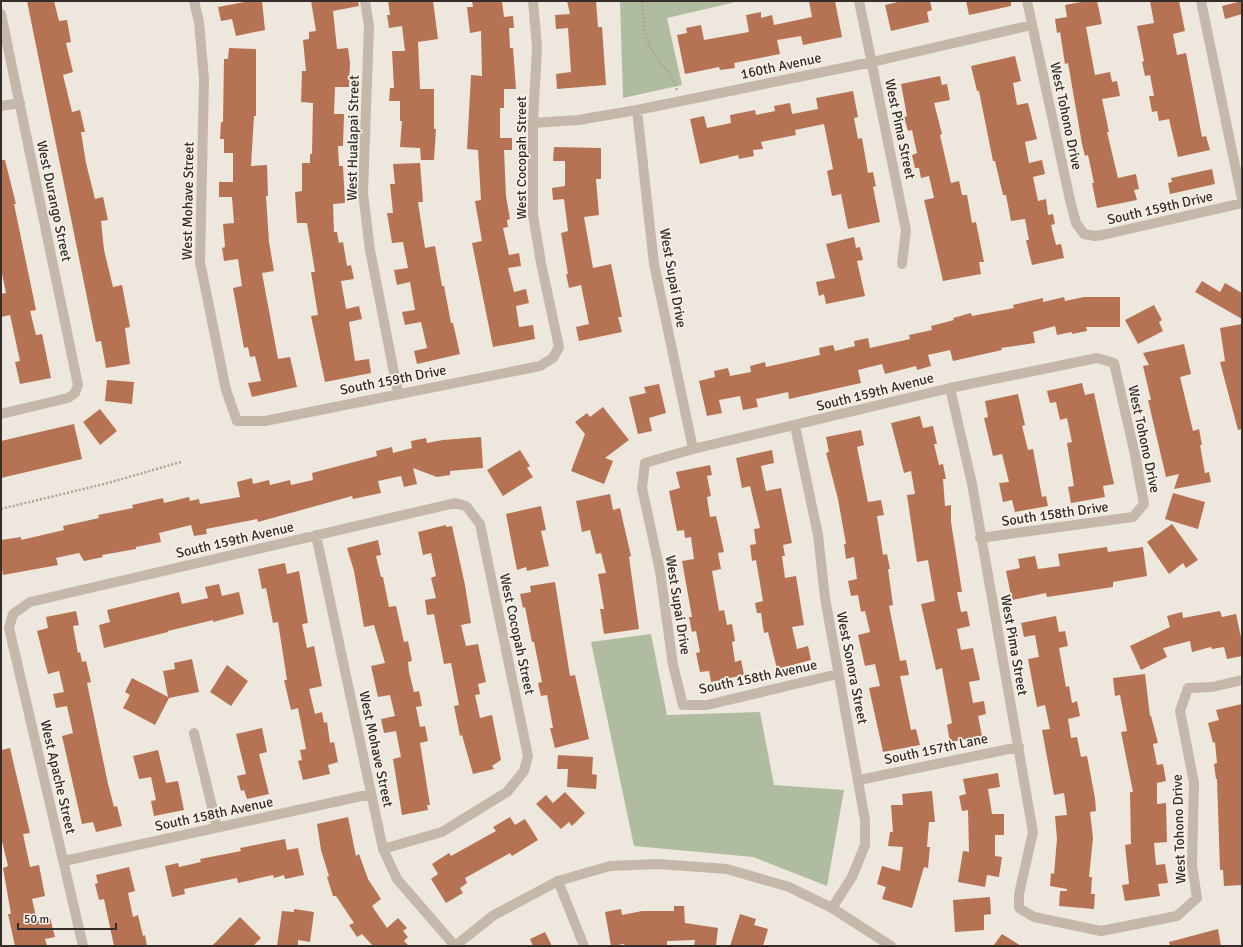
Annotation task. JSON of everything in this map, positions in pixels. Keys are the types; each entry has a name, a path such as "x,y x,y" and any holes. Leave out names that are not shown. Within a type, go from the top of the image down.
{"street":[{"name":"West Mohave Street","path":"194,1 199,22 204,79 200,262 226,390 237,421"},
{"name":"West Hualapai Street","path":"365,1 368,26 364,193 370,250 398,394"},
{"name":"West Cocopah Street","path":"533,1 537,47 533,123 533,215 541,263 559,347 553,358"},
{"name":"West Pima Street","path":"858,1 906,230 902,264"},
{"name":"West Tohono Drive","path":"1027,1 1073,212 1076,223 1084,234"},
{"path":"1201,1 1242,199"},
{"name":"West Durango Street","path":"1,14 78,385 75,393 68,398 1,414"},
{"name":"160th Avenue","path":"533,123 578,120 679,102 872,62 1032,25"},
{"path":"1,106 20,103"},
{"name":"West Supai Drive","path":"637,110 654,264 693,449"},
{"name":"South 159th Drive","path":"1084,234 1095,236 1107,234 1242,203"},
{"name":"South 159th Drive","path":"237,421 265,421 540,366 553,358"},
{"name":"South 159th Avenue","path":"645,462 693,449 950,388 1097,358 1114,363"},
{"name":"West Tohono Drive","path":"1114,363 1135,455 1144,504 1133,517"},
{"name":"West Pima Street","path":"950,388 972,484 980,538 1033,832 1019,894 1020,908"},
{"name":"West Sonora Street","path":"795,426 818,535 825,598 865,820 864,845 852,877 832,908"},
{"name":"West Supai Drive","path":"645,462 642,488 660,572 673,666 683,705"},
{"name":"South 159th Avenue","path":"13,614 30,602 455,504 466,506"},
{"name":"West Cocopah Street","path":"383,849 442,832 507,792 524,771 528,756 480,524 466,506"},
{"name":"South 158th Drive","path":"980,538 1133,517"},
{"name":"West Mohave Street","path":"316,535 383,849 397,879 455,946"},
{"name":"West Apache Street","path":"13,614 9,628 83,946"},
{"name":"South 158th Avenue","path":"683,705 707,705 838,674"},
{"name":"West Tohono Drive","path":"1020,908 1034,917 1101,931 1176,916 1197,898 1192,865 1194,783 1180,711 1188,688 1212,687 1242,680"},
{"path":"194,733 217,827"},
{"name":"South 157th Lane","path":"859,780 1018,746"},
{"name":"South 158th Avenue","path":"64,861 371,794"},
{"path":"455,946 494,914 558,881 610,866 658,864 727,869 789,887 832,908 891,946"},
{"path":"558,881 584,946"}],"path":[{"path":"642,1 646,37 657,57 672,76 679,102"},
{"path":"1,508 108,483 181,462"}],"green space":[{"path":"620,1 740,1 667,18 682,85 623,98"},
{"path":"651,634 667,715 760,712 774,785 844,790 827,886 753,857 634,846 591,642"}],"building":[{"path":"27,1 54,1 59,21 67,20 71,42 66,43 73,72 63,75 72,112 80,110 85,132 81,132 86,163 95,199 103,197 108,220 101,221 104,250 113,287 122,285 130,327 125,328 130,364 106,368 101,341 96,342"},
{"path":"250,1 262,1 265,30 236,36 232,19 221,21 218,7"},
{"path":"311,1 358,1 359,6 333,11 337,49 348,48 350,63 349,87 335,87 334,114 344,114 343,146 338,146 339,166 343,166 345,203 333,204 334,232 337,232 339,243 343,242 347,266 351,265 354,279 341,281 346,309 359,306 362,319 349,322 355,361 369,359 371,373 325,382 311,316 318,315 311,272 315,272 307,223 297,223 295,192 302,191 302,163 310,163 310,154 312,154 313,103 301,102 302,71 306,71 303,40 309,39 309,32 316,31"},
{"path":"388,1 433,1 438,39 418,42 420,89 434,89 434,129 436,129 434,160 421,160 420,148 400,147 402,121 400,121 400,101 389,101 390,88 394,88 392,51 405,51 402,26 389,28 387,15 390,15"},
{"path":"472,1 502,1 504,17 513,16 514,28 509,28 510,48 513,48 516,89 504,89 504,108 500,108 500,138 512,138 512,150 504,150 506,196 510,219 507,220 508,227 503,228 509,255 519,253 521,266 508,268 514,292 526,289 529,303 516,306 519,327 533,325 535,339 493,347 472,243 482,241 475,201 481,200 478,150 467,149 471,75 482,76 481,31 470,33 467,7 473,7"},
{"path":"567,1 596,1 598,27 602,27 606,85 557,89 556,74 571,72 568,28 556,29 555,15 570,14"},
{"path":"809,1 835,1 842,37 803,45 801,36 777,40 780,54 734,63 735,68 720,70 719,67 685,74 677,35 687,33 686,28 701,25 704,40 749,32 746,15 761,12 761,18 772,15 774,25 812,17"},
{"path":"902,1 930,1 932,10 927,12 929,22 891,31 885,5"},
{"path":"966,1 1011,1 1011,6 969,15"},
{"path":"1086,1 1097,1 1102,24 1086,27 1095,75 1110,72 1112,82 1117,81 1120,96 1102,99 1109,132 1107,132 1118,178 1136,174 1139,189 1134,190 1137,200 1097,208 1092,183 1094,183 1088,155 1085,156 1082,144 1068,63 1065,64 1060,32 1057,33 1055,19 1067,17 1065,5"},
{"path":"1150,1 1179,1 1185,31 1173,34 1177,55 1186,53 1202,137 1206,136 1210,150 1178,157 1169,119 1159,121 1157,111 1152,112 1149,96 1154,96 1150,75 1145,76 1142,62 1144,61 1137,26 1154,23"},
{"path":"1242,1 1242,14 1225,19 1222,6"},
{"path":"229,48 256,49 256,116 254,116 251,166 267,165 268,196 266,196 269,242 274,271 262,273 278,359 290,357 297,387 252,397 248,383 261,381 255,356 250,357 248,347 244,348 233,288 242,286 238,259 224,261 222,248 225,247 223,224 234,223 232,197 219,197 219,182 233,182 233,153 224,153 224,139 220,139 221,122 223,122 224,59 228,59"},
{"path":"1015,56 1021,81 1013,83 1017,105 1028,103 1037,139 1025,142 1029,163 1042,160 1045,174 1033,177 1038,201 1046,199 1048,215 1053,214 1055,224 1051,225 1056,245 1061,244 1064,258 1032,265 1026,240 1029,240 1025,219 1011,221 1006,195 1003,195 995,161 993,161 979,91 977,91 971,66"},
{"path":"940,76 942,85 947,84 950,100 934,103 942,134 940,135 951,183 959,181 962,195 967,195 972,223 976,222 984,262 979,262 981,274 943,281 924,200 934,198 929,176 921,178 919,168 915,168 912,155 917,153 912,130 908,131 904,117 907,116 901,84"},
{"path":"853,91 858,117 854,118 858,139 862,138 868,173 873,172 876,186 873,187 880,222 848,229 841,194 832,196 827,171 833,169 824,124 795,130 796,135 761,142 763,149 753,150 754,156 739,159 738,155 700,164 690,119 704,116 707,128 731,123 730,115 755,110 756,115 775,111 774,106 790,103 792,114 818,109 816,98"},
{"path":"554,147 601,148 601,179 596,179 599,215 584,217 593,268 611,264 622,317 618,317 622,332 579,341 576,327 589,324 581,285 569,288 566,274 568,274 561,233 568,231 564,199 553,200 552,188 565,186 565,161 553,161"},
{"path":"1,160 5,160 16,204 14,204 36,310 30,311 36,335 42,334 51,378 20,384 15,362 20,361 10,315 1,317 1,294 6,293 1,269"},
{"path":"420,163 423,202 418,202 425,248 435,246 442,286 444,286 451,323 453,323 460,354 417,364 414,351 427,348 421,322 405,325 402,312 415,310 410,282 397,285 394,270 408,268 403,242 392,243 387,213 393,213 390,184 395,184 393,164"},
{"path":"1212,169 1215,184 1170,194 1168,183 1172,182 1171,178"},
{"path":"854,237 856,248 860,247 863,260 857,261 865,296 826,304 824,294 819,296 816,282 835,278 826,244"},
{"path":"1202,281 1220,292 1225,283 1242,293 1242,319 1195,292"},
{"path":"1064,297 1065,301 1084,297 1120,297 1120,327 1086,327 1087,331 1057,335 1055,326 1033,332 1035,343 1001,348 1002,350 953,361 950,350 928,355 931,366 917,370 916,366 885,374 882,364 858,370 861,383 789,399 788,392 756,399 758,407 743,410 740,396 719,400 722,413 707,416 699,381 715,377 714,371 728,368 730,376 751,372 750,366 765,362 766,367 820,355 819,348 833,345 835,351 855,346 854,341 868,338 870,348 910,339 909,335 932,330 931,326 954,320 953,318 971,313 972,316 1014,308 1013,305 1043,298 1043,302"},
{"path":"1154,305 1162,320 1159,322 1163,331 1138,344 1125,320"},
{"path":"1242,324 1242,429 1238,430 1220,362 1225,361 1220,328"},
{"path":"1184,344 1191,374 1180,377 1193,431 1199,429 1205,473 1209,472 1211,482 1174,489 1179,474 1166,477 1148,400 1151,400 1143,366 1149,365 1143,353"},
{"path":"107,380 134,382 132,404 105,401"},
{"path":"1082,383 1085,395 1094,393 1114,484 1103,486 1105,497 1071,503 1068,487 1074,486 1067,443 1072,442 1067,418 1060,420 1056,402 1050,403 1047,391"},
{"path":"659,384 666,413 649,418 652,431 638,434 629,397 646,393 644,387"},
{"path":"1018,394 1025,425 1022,426 1028,450 1033,449 1042,497 1046,496 1048,506 1015,512 1012,500 1003,502 999,483 1009,482 1002,454 993,456 984,418 988,417 985,401"},
{"path":"603,407 629,440 605,458 613,461 604,484 571,471 585,434 575,422 587,413 590,417"},
{"path":"100,409 117,431 100,445 83,422"},
{"path":"920,416 923,428 933,426 937,444 934,444 939,465 943,464 946,479 943,479 945,506 951,505 951,522 962,592 957,592 961,612 967,611 970,626 957,629 961,650 973,648 980,680 969,682 973,703 984,701 986,714 978,716 982,736 950,742 947,725 952,723 942,668 936,670 921,604 935,601 928,560 917,562 907,495 915,494 911,471 904,473 891,423"},
{"path":"74,424 82,459 1,478 1,441"},
{"path":"861,430 864,445 857,447 868,502 881,500 884,515 877,516 883,555 887,554 890,569 888,569 893,605 889,606 900,661 906,660 909,675 900,676 911,730 916,729 920,745 883,752 869,688 880,686 875,664 865,666 858,635 870,632 865,611 861,612 858,595 851,596 848,581 857,579 854,557 846,559 844,544 846,544 838,499 826,453 829,452 826,437"},
{"path":"481,437 483,468 450,471 450,475 437,477 413,468 417,484 404,487 401,476 378,481 381,493 353,499 352,496 258,522 257,519 206,529 207,534 194,536 191,525 159,533 161,542 136,547 136,549 102,555 103,557 84,561 79,553 56,558 58,565 3,575 1,563 1,540 21,537 21,540 64,530 63,526 99,518 98,515 133,508 132,505 163,498 164,503 189,497 190,501 199,499 200,504 240,497 237,482 252,478 253,484 269,480 270,485 290,480 291,485 313,480 312,473 377,456 376,451 392,447 393,453 412,448 411,441 426,438 427,443 443,440"},
{"path":"520,450 530,466 527,468 533,477 503,496 487,470"},
{"path":"772,450 774,463 761,466 766,491 781,488 792,543 783,545 785,556 782,556 785,578 796,576 804,625 792,627 797,649 808,646 811,660 777,669 768,632 764,633 761,613 757,613 755,603 763,601 756,560 752,561 750,545 756,544 754,529 760,528 750,486 742,488 736,458"},
{"path":"710,465 712,475 707,476 711,496 707,497 710,517 716,516 724,552 718,553 721,569 712,571 719,611 724,610 727,625 732,624 735,641 732,642 735,662 741,660 744,675 711,682 709,671 700,672 696,653 700,652 696,631 692,632 689,617 692,617 682,561 694,559 691,537 685,538 684,530 677,531 669,491 680,488 676,472"},
{"path":"1173,493 1205,502 1198,529 1165,519"},
{"path":"610,494 613,510 620,508 631,556 629,557 639,629 604,634 600,609 604,609 598,574 606,573 601,553 596,554 590,530 582,532 576,501"},
{"path":"541,506 546,530 541,531 549,566 527,571 526,567 517,570 506,514"},
{"path":"1172,524 1198,560 1186,568 1183,563 1169,574 1147,542"},
{"path":"446,525 446,527 452,526 465,585 471,623 461,625 466,646 478,644 486,682 478,684 480,694 475,695 480,718 492,715 501,760 492,766 494,769 473,774 462,735 460,736 454,706 459,705 451,663 444,664 434,614 427,615 425,600 436,598 431,578 436,576 431,553 423,555 418,532"},
{"path":"378,540 381,555 376,556 381,577 383,577 389,607 396,606 404,642 408,641 412,661 408,662 409,672 414,692 419,691 422,706 416,707 420,727 425,726 428,741 420,743 430,805 427,805 428,810 402,815 393,759 401,757 396,731 384,733 381,719 395,716 390,695 378,697 371,666 385,663 374,625 364,627 354,571 347,548"},
{"path":"1107,547 1108,552 1143,547 1147,576 1113,582 1113,587 1047,597 1046,593 1012,600 1006,571 1020,568 1018,559 1035,556 1038,569 1060,566 1058,554"},
{"path":"285,563 287,574 299,571 308,623 302,624 307,648 314,646 322,686 309,689 315,714 322,712 324,723 327,722 330,743 334,742 338,762 328,765 330,774 303,780 298,761 302,760 300,750 306,749 298,708 291,710 284,680 287,680 278,622 273,623 266,588 262,589 258,569"},
{"path":"555,582 570,676 575,675 589,739 555,748 550,728 553,728 547,695 541,696 538,683 542,682 534,642 532,642 525,607 523,608 520,594 531,592 530,586"},
{"path":"219,584 222,596 239,592 244,614 213,622 213,620 104,648 99,625 110,622 107,610 179,592 182,604 208,598 205,587"},
{"path":"76,611 79,625 73,626 78,653 80,652 82,662 86,661 91,682 87,683 108,784 114,807 117,806 122,826 96,832 93,822 82,824 62,736 73,733 67,706 56,708 53,694 64,692 59,671 48,674 37,631 48,628 46,617"},
{"path":"1220,611 1222,617 1236,614 1242,642 1242,656 1227,659 1224,647 1212,649 1211,647 1192,652 1190,641 1163,648 1167,657 1141,670 1130,646 1170,627 1167,616 1182,612 1183,618"},
{"path":"1056,616 1059,632 1065,631 1068,646 1059,648 1066,687 1069,686 1072,703 1077,701 1080,716 1068,719 1071,738 1077,737 1081,757 1087,756 1095,798 1096,811 1090,812 1093,838 1089,877 1092,877 1091,894 1095,894 1094,909 1059,906 1060,891 1067,891 1067,889 1050,886 1051,873 1054,874 1057,839 1055,816 1067,815 1064,793 1054,795 1042,730 1050,729 1045,705 1037,707 1028,659 1039,657 1035,635 1024,637 1021,623"},
{"path":"192,659 199,692 169,698 155,725 123,708 130,695 125,692 132,678 168,697 163,671 175,669 174,663"},
{"path":"227,665 248,681 231,706 210,692"},
{"path":"1145,674 1150,716 1158,743 1153,744 1157,765 1163,764 1166,781 1157,783 1157,804 1166,803 1167,842 1154,843 1156,865 1165,864 1168,883 1158,884 1160,896 1125,901 1122,885 1129,884 1125,845 1131,844 1130,792 1133,792 1121,732 1127,731 1120,695 1115,696 1113,678"},
{"path":"1242,704 1242,885 1224,886 1223,870 1220,870 1217,779 1214,764 1217,763 1215,742 1213,743 1208,723 1219,720 1216,710"},
{"path":"262,728 267,752 259,754 269,794 247,799 244,790 241,791 237,776 246,774 236,734"},
{"path":"10,748 30,833 23,834 30,867 39,865 45,896 32,899 37,921 50,918 55,937 45,939 47,946 15,946 8,914 11,914 3,868 8,866 1,837 1,750"},
{"path":"158,750 166,783 178,781 184,810 154,816 151,801 156,800 151,777 139,779 133,756"},
{"path":"558,755 593,757 592,774 597,775 596,789 567,787 568,769 557,769"},
{"path":"998,773 1000,787 988,789 992,814 1004,814 1004,835 995,835 995,856 1002,857 999,877 987,875 985,887 958,882 963,851 969,852 968,810 962,811 959,796 966,794 963,779"},
{"path":"932,791 935,822 929,822 927,847 930,847 928,868 924,867 912,908 882,899 886,887 877,884 882,866 900,871 903,847 888,846 890,832 893,832 891,805 903,805 902,794"},
{"path":"565,792 585,813 572,826 569,822 561,829 536,804 546,795 553,803"},
{"path":"348,817 356,856 359,854 368,879 381,899 372,906 387,928 398,918 407,928 403,931 408,937 404,941 409,946 373,946 362,934 357,937 349,925 354,923 336,896 333,896 321,850 317,824"},
{"path":"510,817 515,825 525,819 538,840 512,856 510,853 465,878 467,883 460,888 463,893 446,903 431,879 438,874 432,864 449,853 451,856 496,831 493,827"},
{"path":"285,839 287,850 298,848 304,875 285,879 284,875 274,878 273,875 238,883 237,878 184,889 185,894 172,897 165,866 178,863 179,867 201,862 200,859 241,851 240,848"},
{"path":"129,867 135,891 128,893 133,917 138,915 147,946 114,946 104,899 99,900 95,884 98,883 96,875"},
{"path":"990,897 991,914 984,915 984,930 955,932 953,900"},
{"path":"674,906 684,906 685,923 718,928 716,946 694,946 695,940 667,941 667,946 625,946 624,944 611,946 605,912 621,909 622,915 642,911 674,911"},
{"path":"294,909 314,912 310,942 298,940 298,946 277,946 282,911 294,912"},
{"path":"740,914 756,919 754,925 768,929 763,946 730,946"},
{"path":"240,917 261,938 253,946 212,946"},
{"path":"1218,929 1221,946 1170,946 1169,942"},
{"path":"545,932 552,946 533,946 530,939"},
{"path":"1002,934 1021,946 993,946"}]}
